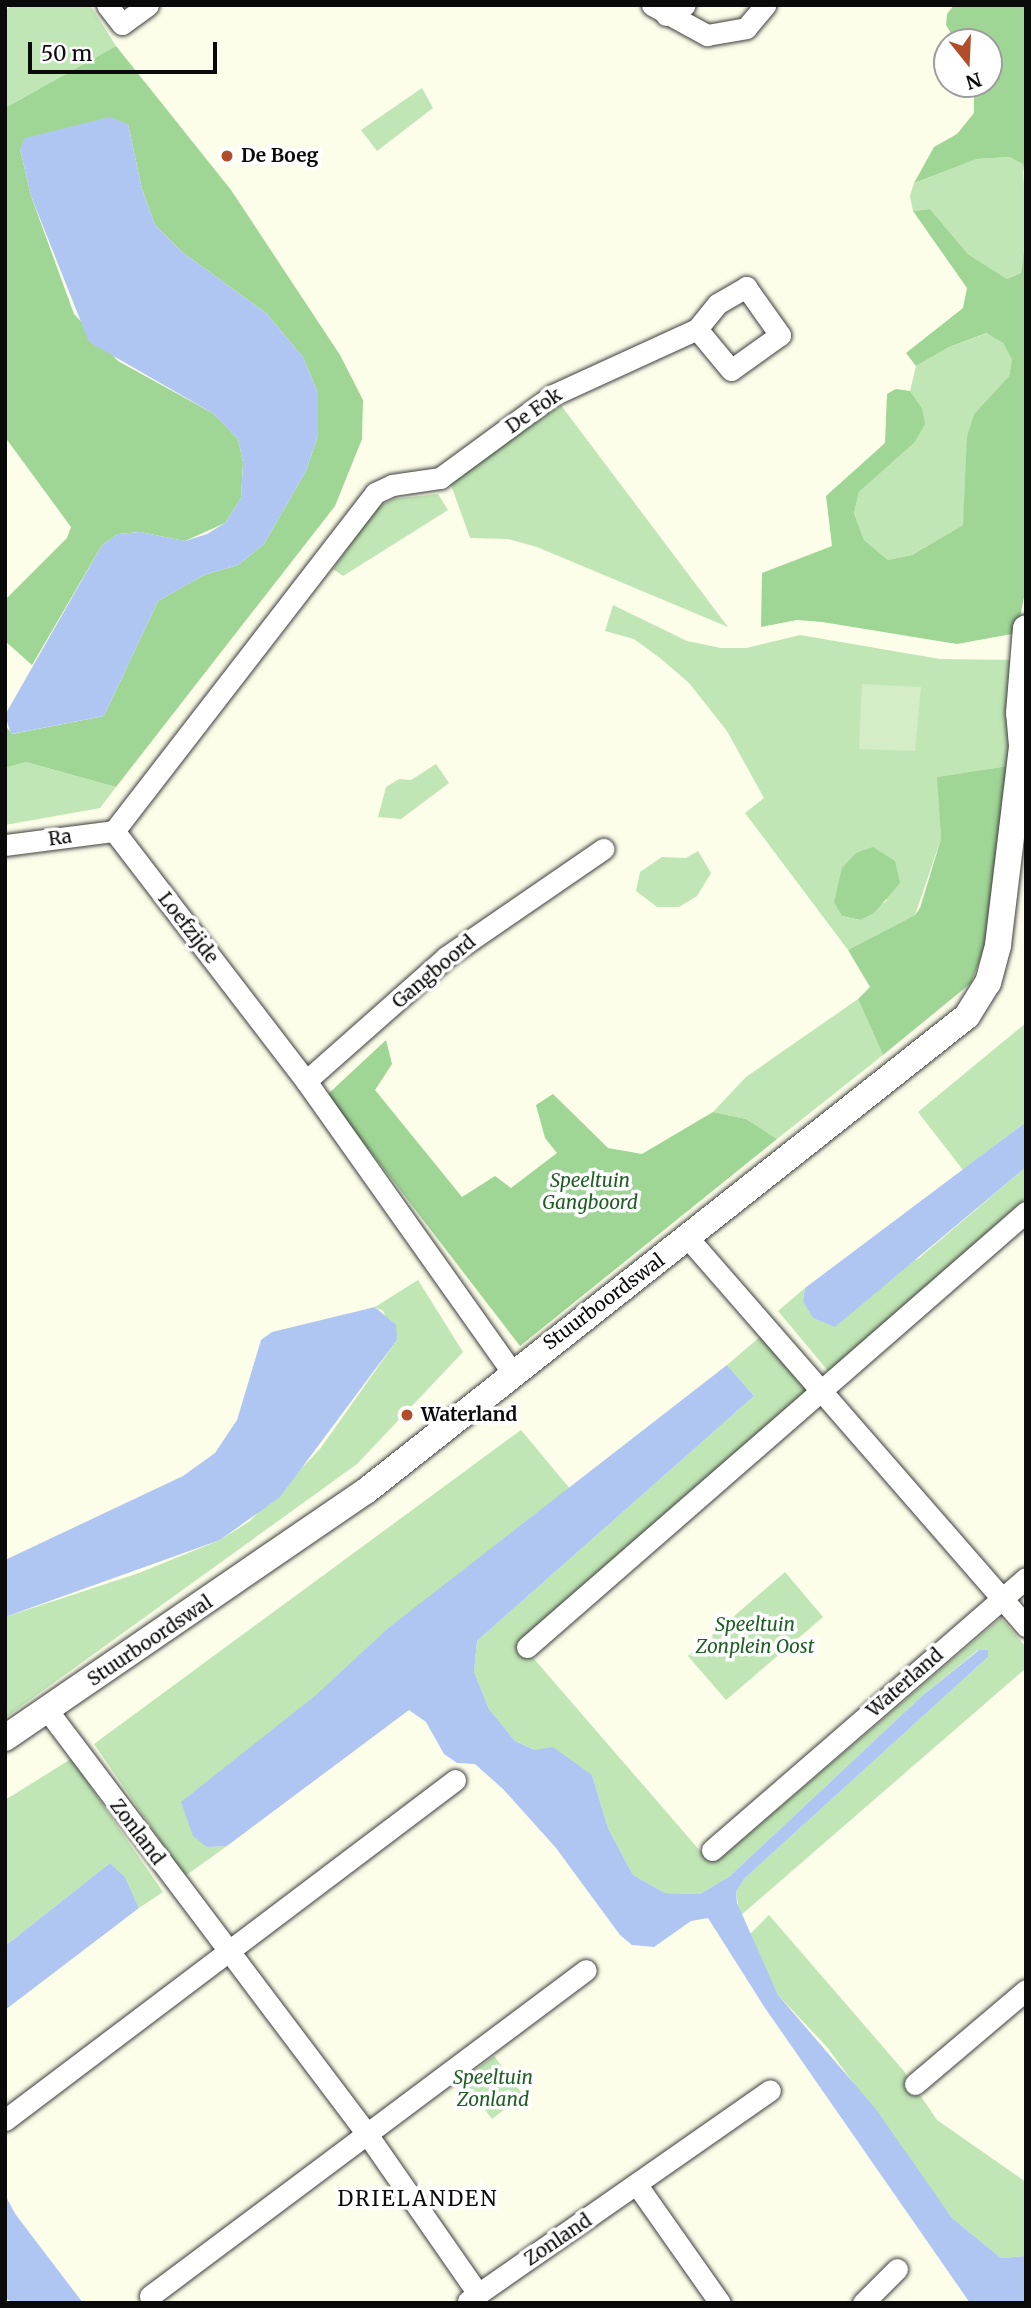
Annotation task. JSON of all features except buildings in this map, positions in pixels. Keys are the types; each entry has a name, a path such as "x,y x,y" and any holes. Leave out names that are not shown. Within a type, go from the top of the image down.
{"street":[{"path":"107,5 122,24 148,5"},
{"path":"668,8 707,35 746,28 765,5"},
{"name":"De Fok","path":"114,831 375,493 392,485 440,478 553,395 696,329"},
{"name":"Stuurboordswal","path":"5,1738 313,1530 943,1036 979,1000 998,946 1024,741 1019,713 1026,628"},
{"name":"Ra","path":"5,845 114,831"},
{"name":"Loefzijde","path":"114,831 306,1081 512,1372"},
{"name":"Gangboord","path":"306,1081 446,957 603,849"},
{"path":"527,1647 1026,1212"},
{"path":"688,1237 1026,1626"},
{"name":"Waterland","path":"712,1850 1026,1578"},
{"name":"Zonland","path":"48,1711 227,1952 367,2134 472,2299 770,2090"},
{"path":"5,2120 455,1780"},
{"path":"150,2296 586,1969"},
{"path":"915,2084 1026,1990"},
{"path":"637,2185 720,2303"},
{"path":"863,2303 897,2269"}],"green space":[{"path":"13,5 90,5 116,46 5,108 5,10"},
{"path":"954,5 1026,5 1026,188 1023,164 1010,157 977,159 914,183 934,147 957,134 974,113 974,98 1003,98 1003,28 948,28 947,14"},
{"path":"116,46 231,190 340,355 363,400 362,439 335,506 116,787 26,762 5,768 5,725 12,734 104,716 158,601 204,575 238,565 264,544 306,471 318,435 318,393 303,357 266,313 182,252 155,225 142,189 128,124 20,149 31,196 74,314 118,361 214,414 238,439 243,462 241,498 225,523 185,541 140,532 118,534 102,545 32,665 5,641 5,600 67,538 71,527 5,437 5,108"},
{"path":"422,88 433,108 377,151 361,130"},
{"path":"1011,157 1023,164 1026,234 1021,273 1007,279 968,254 930,209 913,211 910,196 914,183 977,159"},
{"path":"930,209 968,254 1007,279 1021,273 1026,234 1026,587 1017,633 957,644 822,622 797,620 761,627 762,573 832,546 826,496 885,443 887,394 896,389 910,391 922,408 925,424 914,443 859,492 854,513 864,540 888,560 912,555 963,525 967,437 974,414 1009,376 1012,360 1003,343 987,333 949,347 916,366 906,353 963,308 967,288 913,211"},
{"path":"988,333 1003,343 1012,360 1009,376 974,414 963,525 912,555 888,560 864,540 854,513 859,492 914,443 922,408 910,391 916,366 949,347"},
{"path":"560,404 728,627 537,547 508,539 470,538 450,482"},
{"path":"438,494 448,510 343,576 333,569 377,507 394,499"},
{"path":"613,605 687,641 721,648 746,648 800,635 940,659 1019,660 1008,766 938,777 941,839 915,915 848,950 745,813 764,798 727,731 689,683 660,658 634,639 605,631","holes":["889,899 859,920 842,916"]},
{"path":"862,684 921,687 915,751 859,749"},
{"path":"26,762 116,787 100,808 5,825 5,768"},
{"path":"436,764 449,783 401,819 378,817 386,787 399,779 411,780"},
{"path":"1008,766 991,930 971,983 883,1055 858,999 870,987 848,950 915,915 920,908 941,839 937,777"},
{"path":"873,847 895,861 900,883 874,913 860,920 842,916 834,902 842,868 856,853"},
{"path":"698,851 711,873 697,896 679,907 657,907 636,891 640,872 662,857 686,858"},
{"path":"858,999 883,1055 777,1139 746,1119 713,1112 746,1077"},
{"path":"1026,1023 1026,1122 963,1170 918,1112"},
{"name":"Speeltuin Gangboord","path":"386,1040 392,1064 375,1090 462,1197 495,1176 511,1188 557,1153 545,1138 536,1105 553,1094 608,1148 642,1154 713,1112 746,1119 777,1139 520,1346 327,1095"},
{"path":"1026,1167 1026,1198 829,1372 778,1311 805,1288 803,1301 918,1259"},
{"path":"418,1280 463,1352 357,1464 5,1718 5,1617 139,1573 220,1540 250,1521 320,1449 397,1340 383,1311 375,1307"},
{"path":"761,1336 808,1391 522,1645 708,1860 721,1858 1001,1618 1026,1647 1026,1668 740,1916 736,1892 744,1879 988,1657 988,1650 978,1650 923,1695 730,1876 700,1894 665,1893 633,1875 608,1828 592,1775 515,1741 489,1709 474,1672 477,1641 754,1396 727,1365"},
{"path":"521,1430 571,1490 387,1629 317,1695 207,1847 227,1846 185,1876 94,1744"},
{"name":"Speeltuin Zonplein Oost","path":"785,1572 823,1617 726,1700 688,1656"},
{"path":"71,1759 163,1892 139,1908 125,1877 110,1863 5,1946 5,1800"},
{"path":"769,1915 903,2070 937,2120 1026,2182 1026,2256 1001,2258 952,2218 827,2047 778,1995 750,1934"},
{"name":"Speeltuin Zonland","path":"494,2056 523,2095 492,2119 462,2080"}],"water":[{"path":"110,117 128,124 142,189 155,225 182,252 266,313 303,357 318,393 318,435 306,471 264,544 238,565 204,575 158,601 104,716 11,734 5,715 102,545 118,534 140,532 185,541 207,534 225,523 241,498 243,462 238,439 214,414 89,342 31,196 20,149 25,138"},
{"path":"1026,1122 1026,1167 835,1327 813,1318 803,1301 805,1288"},
{"path":"375,1307 396,1325 397,1340 280,1497 220,1540 5,1617 5,1560 183,1476 215,1453 237,1420 261,1340 272,1332"},
{"path":"727,1365 754,1396 477,1641 474,1672 489,1709 515,1741 535,1750 553,1747 592,1775 608,1828 633,1875 665,1893 700,1894 730,1876 923,1695 979,1650 988,1650 988,1657 744,1879 736,1892 737,1903 778,1995 875,2108 952,2218 1001,2258 1026,2256 1026,2303 970,2303 765,2008 708,1918 691,1921 654,1947 632,1945 620,1935 556,1848 504,1790 475,1764 457,1763 444,1754 426,1722 409,1710 227,1846 207,1847 193,1836 181,1802 316,1695 387,1629"},
{"path":"110,1863 125,1877 139,1908 5,2010 5,1946"},
{"path":"5,2195 16,2215 83,2303 14,2303 5,2298"}],"place":[{"name":"De Boeg","path":"227,156"},
{"name":"Waterland","path":"407,1415"}],"district":[{"name":"DRIELANDEN","path":"418,2199"}]}
